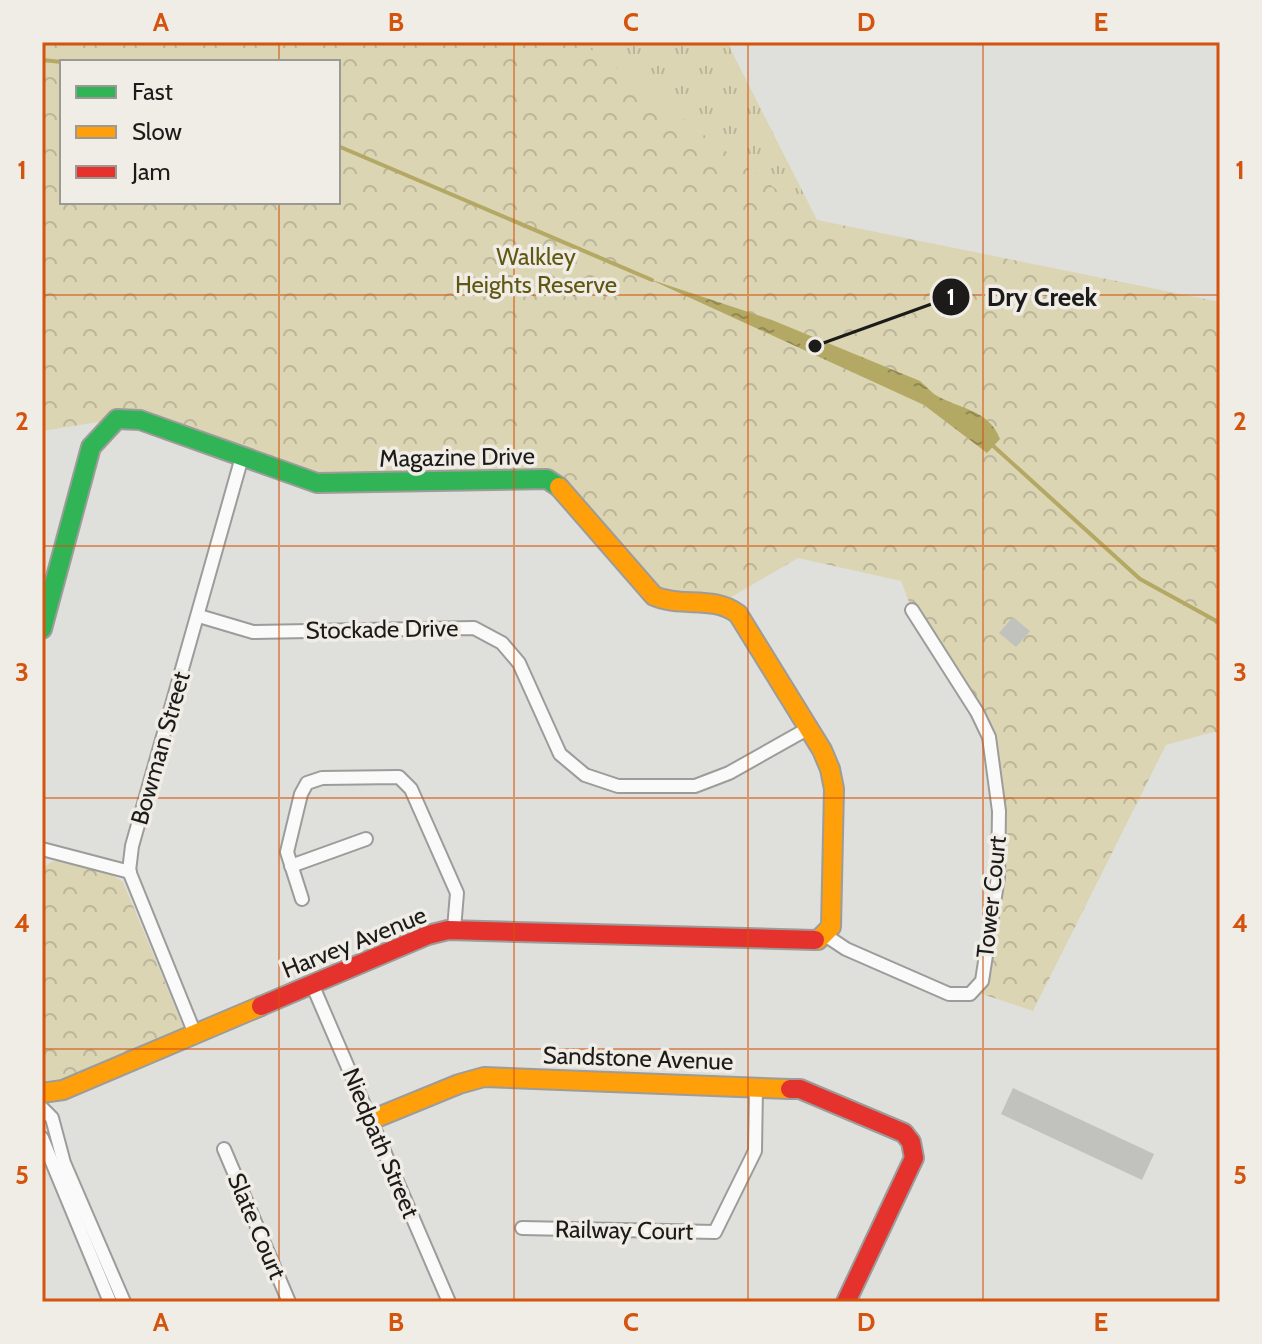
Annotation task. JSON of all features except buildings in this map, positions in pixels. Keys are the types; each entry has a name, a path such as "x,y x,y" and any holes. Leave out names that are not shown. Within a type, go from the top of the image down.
{"street":[{"name":"Magazine Drive","path":"42,629 91,447 117,419 140,420 317,483 534,478 553,482 654,596 667,602 721,603 734,610 809,728 826,758 834,789 831,927 825,935"},
{"name":"Bowman Street","path":"130,872 132,846 242,457"},
{"name":"Tower Court","path":"825,935 846,949 949,994 970,994 982,981 998,877 999,811 989,737 977,712 912,610"},
{"name":"Stockade Drive","path":"199,616 253,632 474,628 502,643 519,663 560,754 585,775 618,786 695,786 729,773 809,728"},
{"path":"302,899 287,852 301,794 307,783 322,778 399,777 411,789 457,893 454,929"},
{"path":"291,866 366,839"},
{"path":"42,849 130,872 195,1034"},
{"name":"Harvey Avenue","path":"42,1093 63,1090 428,935 454,929 812,941 825,935"},
{"name":"Niedpath Street","path":"312,984 449,1302"},
{"name":"Sandstone Avenue","path":"371,1120 484,1077 800,1089 904,1133 911,1142 914,1158 846,1302"},
{"name":"Railway Court","path":"522,1228 715,1232 755,1151 756,1086"},
{"name":"Harvey Avenue","path":"42,1107 63,1090"},
{"path":"42,1107 52,1118 64,1163 124,1302"},
{"path":"42,1138 110,1302"},
{"name":"Slate Court","path":"224,1149 289,1302"}],"green space":[{"name":"Walkley Heights Reserve","path":"42,42 581,42 817,220 1220,302 1220,733 1213,732 1166,745 1033,1011 973,991 990,927 999,827 977,712 912,610 901,581 798,558 721,603 659,599 553,482 317,483 124,418 42,431"},
{"path":"581,42 727,42 817,220 587,47"},
{"path":"59,860 110,874 123,882 183,1026 178,1038 42,1088 42,869"}],"water":[{"path":"649,279 772,320 920,381 934,394 988,421 1000,439 987,453 924,405"}],"waterway":[{"path":"42,60 60,62"},
{"path":"340,147 652,280"},
{"path":"990,443 1140,579 1220,623"}],"traffic: fast":[{"path":"42,629 91,447 117,419 140,420 317,483 547,479 559,487"}],"traffic: slow":[{"path":"559,487 654,596 718,605 738,614 822,750 834,789 831,927 815,940"},
{"path":"42,1093 63,1090 261,1006"},
{"path":"371,1120 484,1077 790,1089"}],"traffic: jam":[{"path":"261,1006 428,935 448,930 815,940"},
{"path":"790,1089 800,1089 904,1133 911,1142 914,1158 846,1302"}],"place":[{"name":"Dry Creek","path":"815,346"}]}
